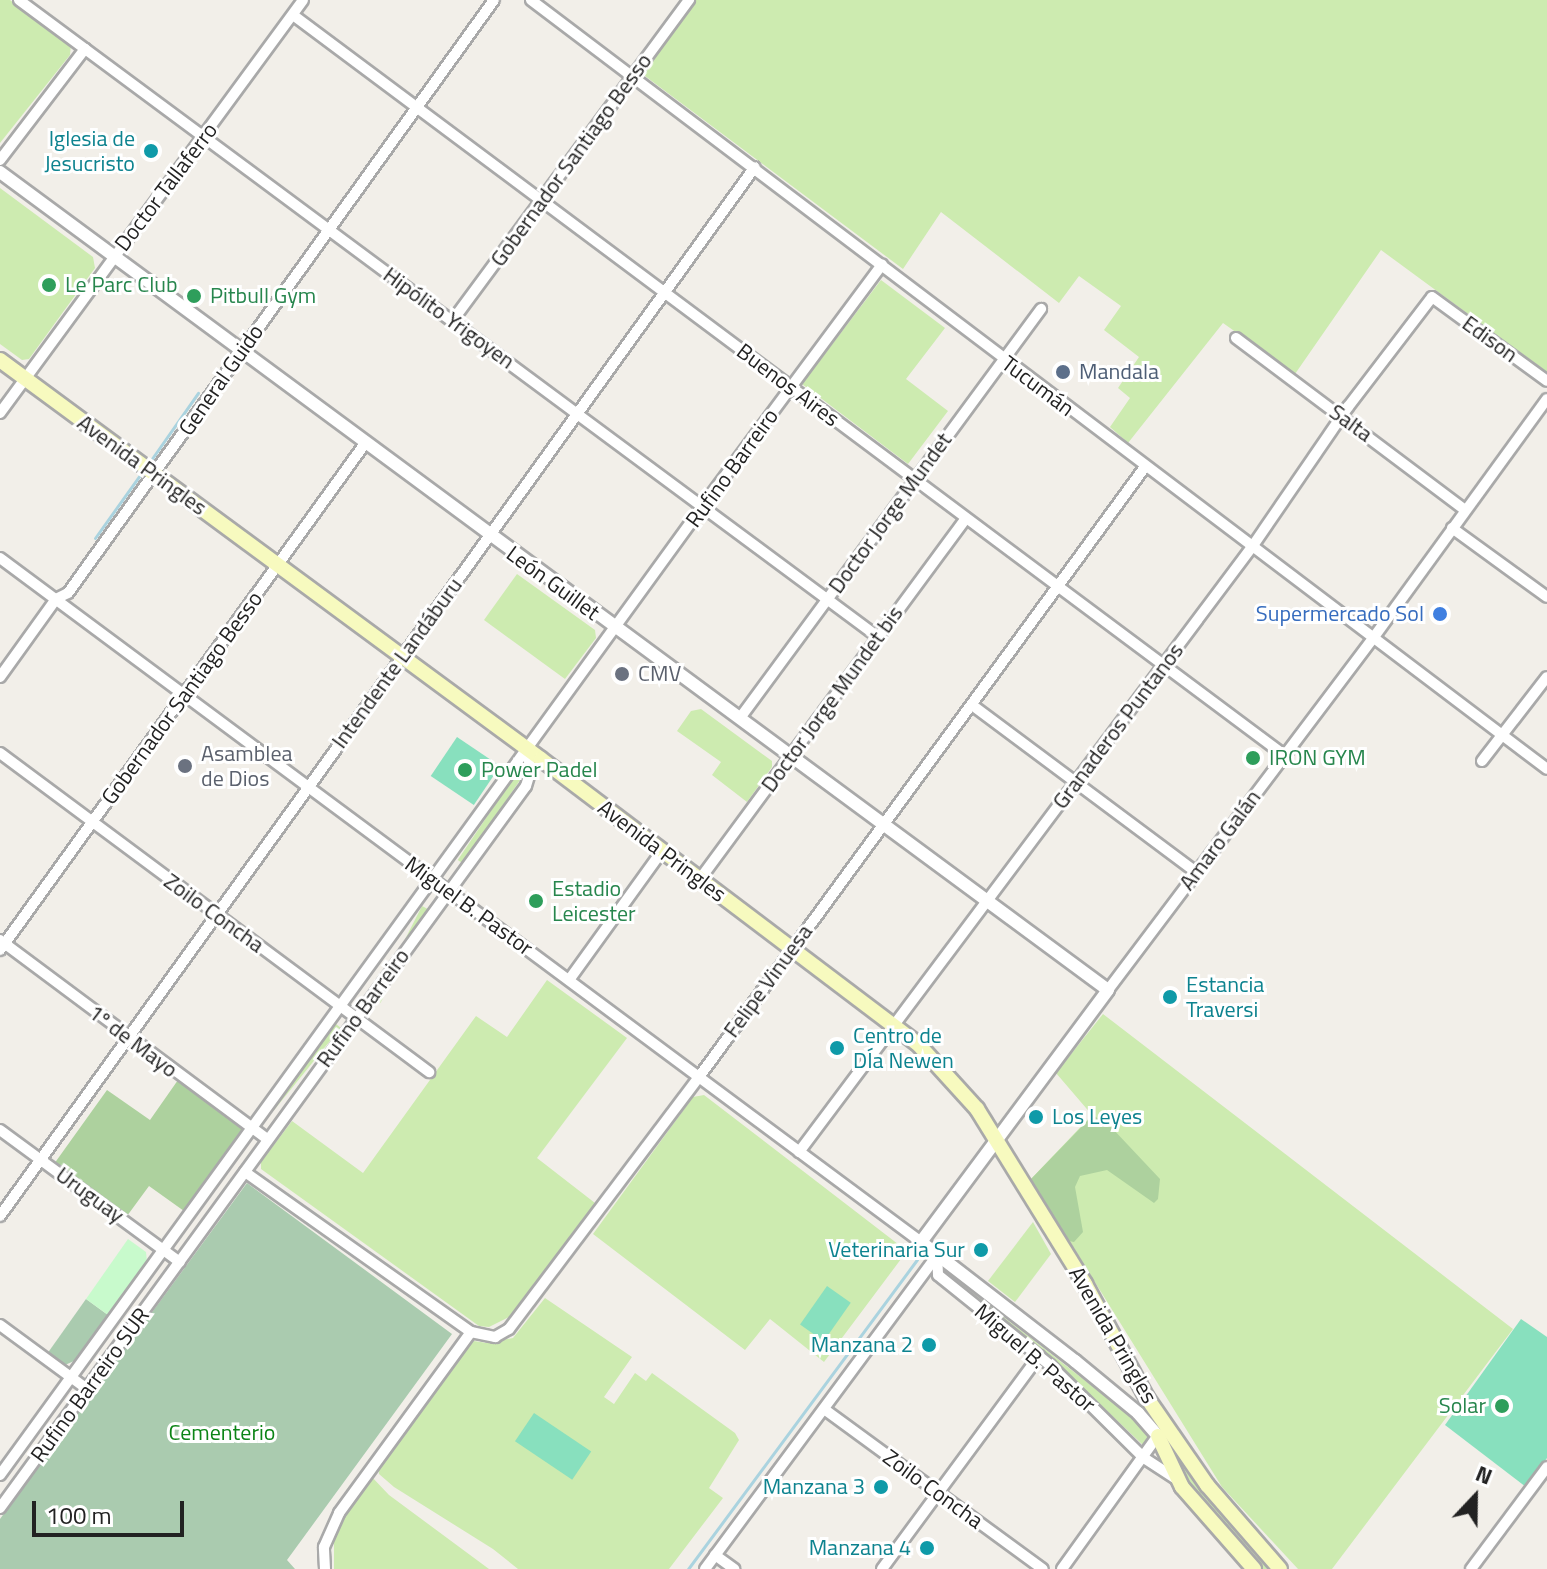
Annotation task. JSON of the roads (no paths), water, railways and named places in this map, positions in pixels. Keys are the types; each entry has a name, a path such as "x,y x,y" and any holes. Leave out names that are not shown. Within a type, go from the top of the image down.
{"main road":[{"name":"Avenida Pringles","path":"0,360 894,1023 959,1086 997,1137 1162,1430"},
{"path":"1162,1430 1176,1479 1254,1569"},
{"path":"1162,1430 1280,1569"}],"street":[{"name":"Hipólito Yrigoyen","path":"19,0 878,637"},
{"name":"Doctor Tallaferro","path":"0,413 303,0"},
{"name":"General Guido","path":"0,677 56,599 68,593 494,0"},
{"name":"Tucumán","path":"531,0 1547,769"},
{"name":"Gobernador Santiago Besso","path":"453,320 689,0"},
{"name":"Buenos Aires","path":"293,15 1284,755"},
{"path":"0,160 85,49"},
{"name":"Intendente Landáburu","path":"0,1216 755,167"},
{"name":"León Guillet","path":"0,172 364,445 1108,990"},
{"name":"Rufino Barreiro","path":"165,1250 702,507 882,265"},
{"name":"Edison","path":"1432,297 1547,381"},
{"name":"Granaderos Puntanos","path":"799,1152 1252,547 1342,417 1432,297"},
{"name":"Doctor Jorge Mundet","path":"740,718 1041,309"},
{"name":"Salta","path":"1236,338 1465,510"},
{"name":"Amaro Galán","path":"921,1242 1374,637 1547,399"},
{"name":"Gobernador Santiago Besso","path":"2,945 364,445"},
{"name":"Felipe Vinuesa","path":"471,1332 495,1337 509,1329 699,1077 1145,467"},
{"name":"Doctor Jorge Mundet bis","path":"700,879 965,519"},
{"path":"1452,528 1547,597"},
{"name":"Miguel B. Pastor","path":"0,558 921,1242 1162,1430"},
{"path":"1482,761 1547,677"},
{"path":"972,705 1197,873"},
{"name":"Rufino Barreiro","path":"180,1262 526,786 530,773 528,750"},
{"name":"Zoilo Concha","path":"0,753 429,1072"},
{"path":"569,980 662,851"},
{"name":"1º de Mayo","path":"2,945 268,1140"},
{"name":"Uruguay","path":"0,1130 180,1262"},
{"path":"245,1172 471,1332 374,1462 329,1532 325,1569"},
{"name":"Rufino Barreiro SUR","path":"0,1475 165,1250"},
{"path":"705,1569 937,1255"},
{"name":"Miguel B. Pastor","path":"937,1255 938,1275 1039,1356 1144,1458 1176,1479"},
{"name":"Rufino Barreiro SUR","path":"0,1508 180,1262"},
{"path":"0,1325 87,1389"},
{"path":"882,1569 1039,1356"},
{"name":"Zoilo Concha","path":"824,1409 1043,1569"},
{"path":"1062,1569 1162,1430"},
{"path":"1471,1569 1547,1467"},
{"path":"715,1555 734,1569"}],"waterway":[{"path":"151,460 198,393"},
{"path":"95,538 140,475"},
{"path":"688,1569 917,1259"}],"place":[{"name":"Iglesia de Jesucristo","path":"151,151"},
{"name":"Le Parc Club","path":"49,285"},
{"name":"Pitbull Gym","path":"194,296"},
{"name":"Mandala","path":"1063,372"},
{"name":"Supermercado Sol","path":"1440,614"},
{"name":"CMV","path":"622,674"},
{"name":"IRON GYM","path":"1253,758"},
{"name":"Asamblea de Dios","path":"185,766"},
{"name":"Power Padel","path":"465,770"},
{"name":"Estadio Leicester","path":"536,901"},
{"name":"Estancia Traversi","path":"1170,997"},
{"name":"Centro de DÍa Newen","path":"837,1048"},
{"name":"Los Leyes","path":"1036,1117"},
{"name":"Veterinaria Sur","path":"981,1250"},
{"name":"Manzana 2","path":"929,1345"},
{"name":"Solar","path":"1502,1406"},
{"name":"Manzana 3","path":"881,1487"},
{"name":"Manzana 4","path":"927,1548"}],"park label":[{"name":"Cementerio","path":"222,1433"}]}
